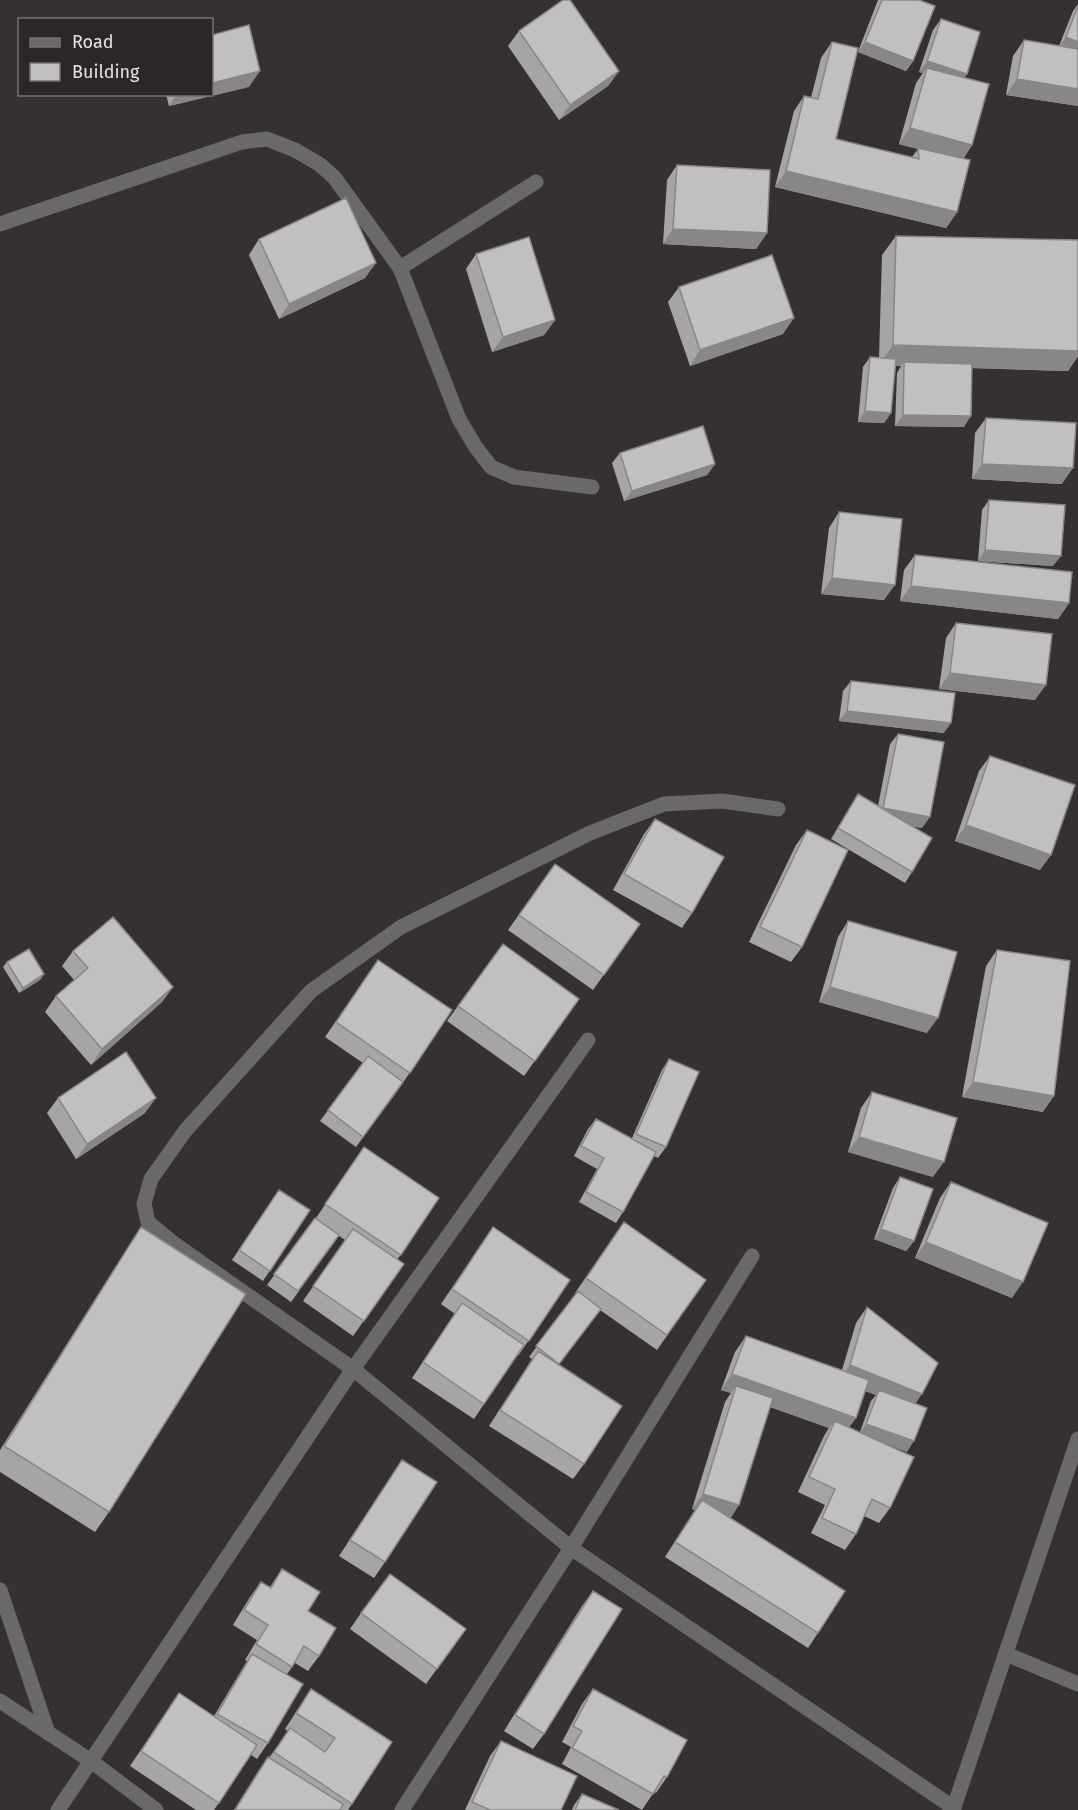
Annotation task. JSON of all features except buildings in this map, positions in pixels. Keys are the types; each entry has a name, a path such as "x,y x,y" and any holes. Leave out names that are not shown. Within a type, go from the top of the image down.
{"street":[{"path":"0,224 242,142 267,139 295,150 319,164 334,177 400,268 459,419 475,446 492,467 514,477 592,487"},
{"path":"400,268 536,182"},
{"path":"778,809 722,801 664,804 590,833 401,927 311,991 185,1131 151,1179 144,1204 148,1222 173,1243 353,1368 571,1548 953,1809 1078,1439"},
{"path":"58,1810 353,1368 588,1040"},
{"path":"402,1810 571,1548 752,1256"},
{"path":"0,1590 48,1733"},
{"path":"1006,1654 1078,1684"},
{"path":"0,1701 91,1761 156,1810"}]}
